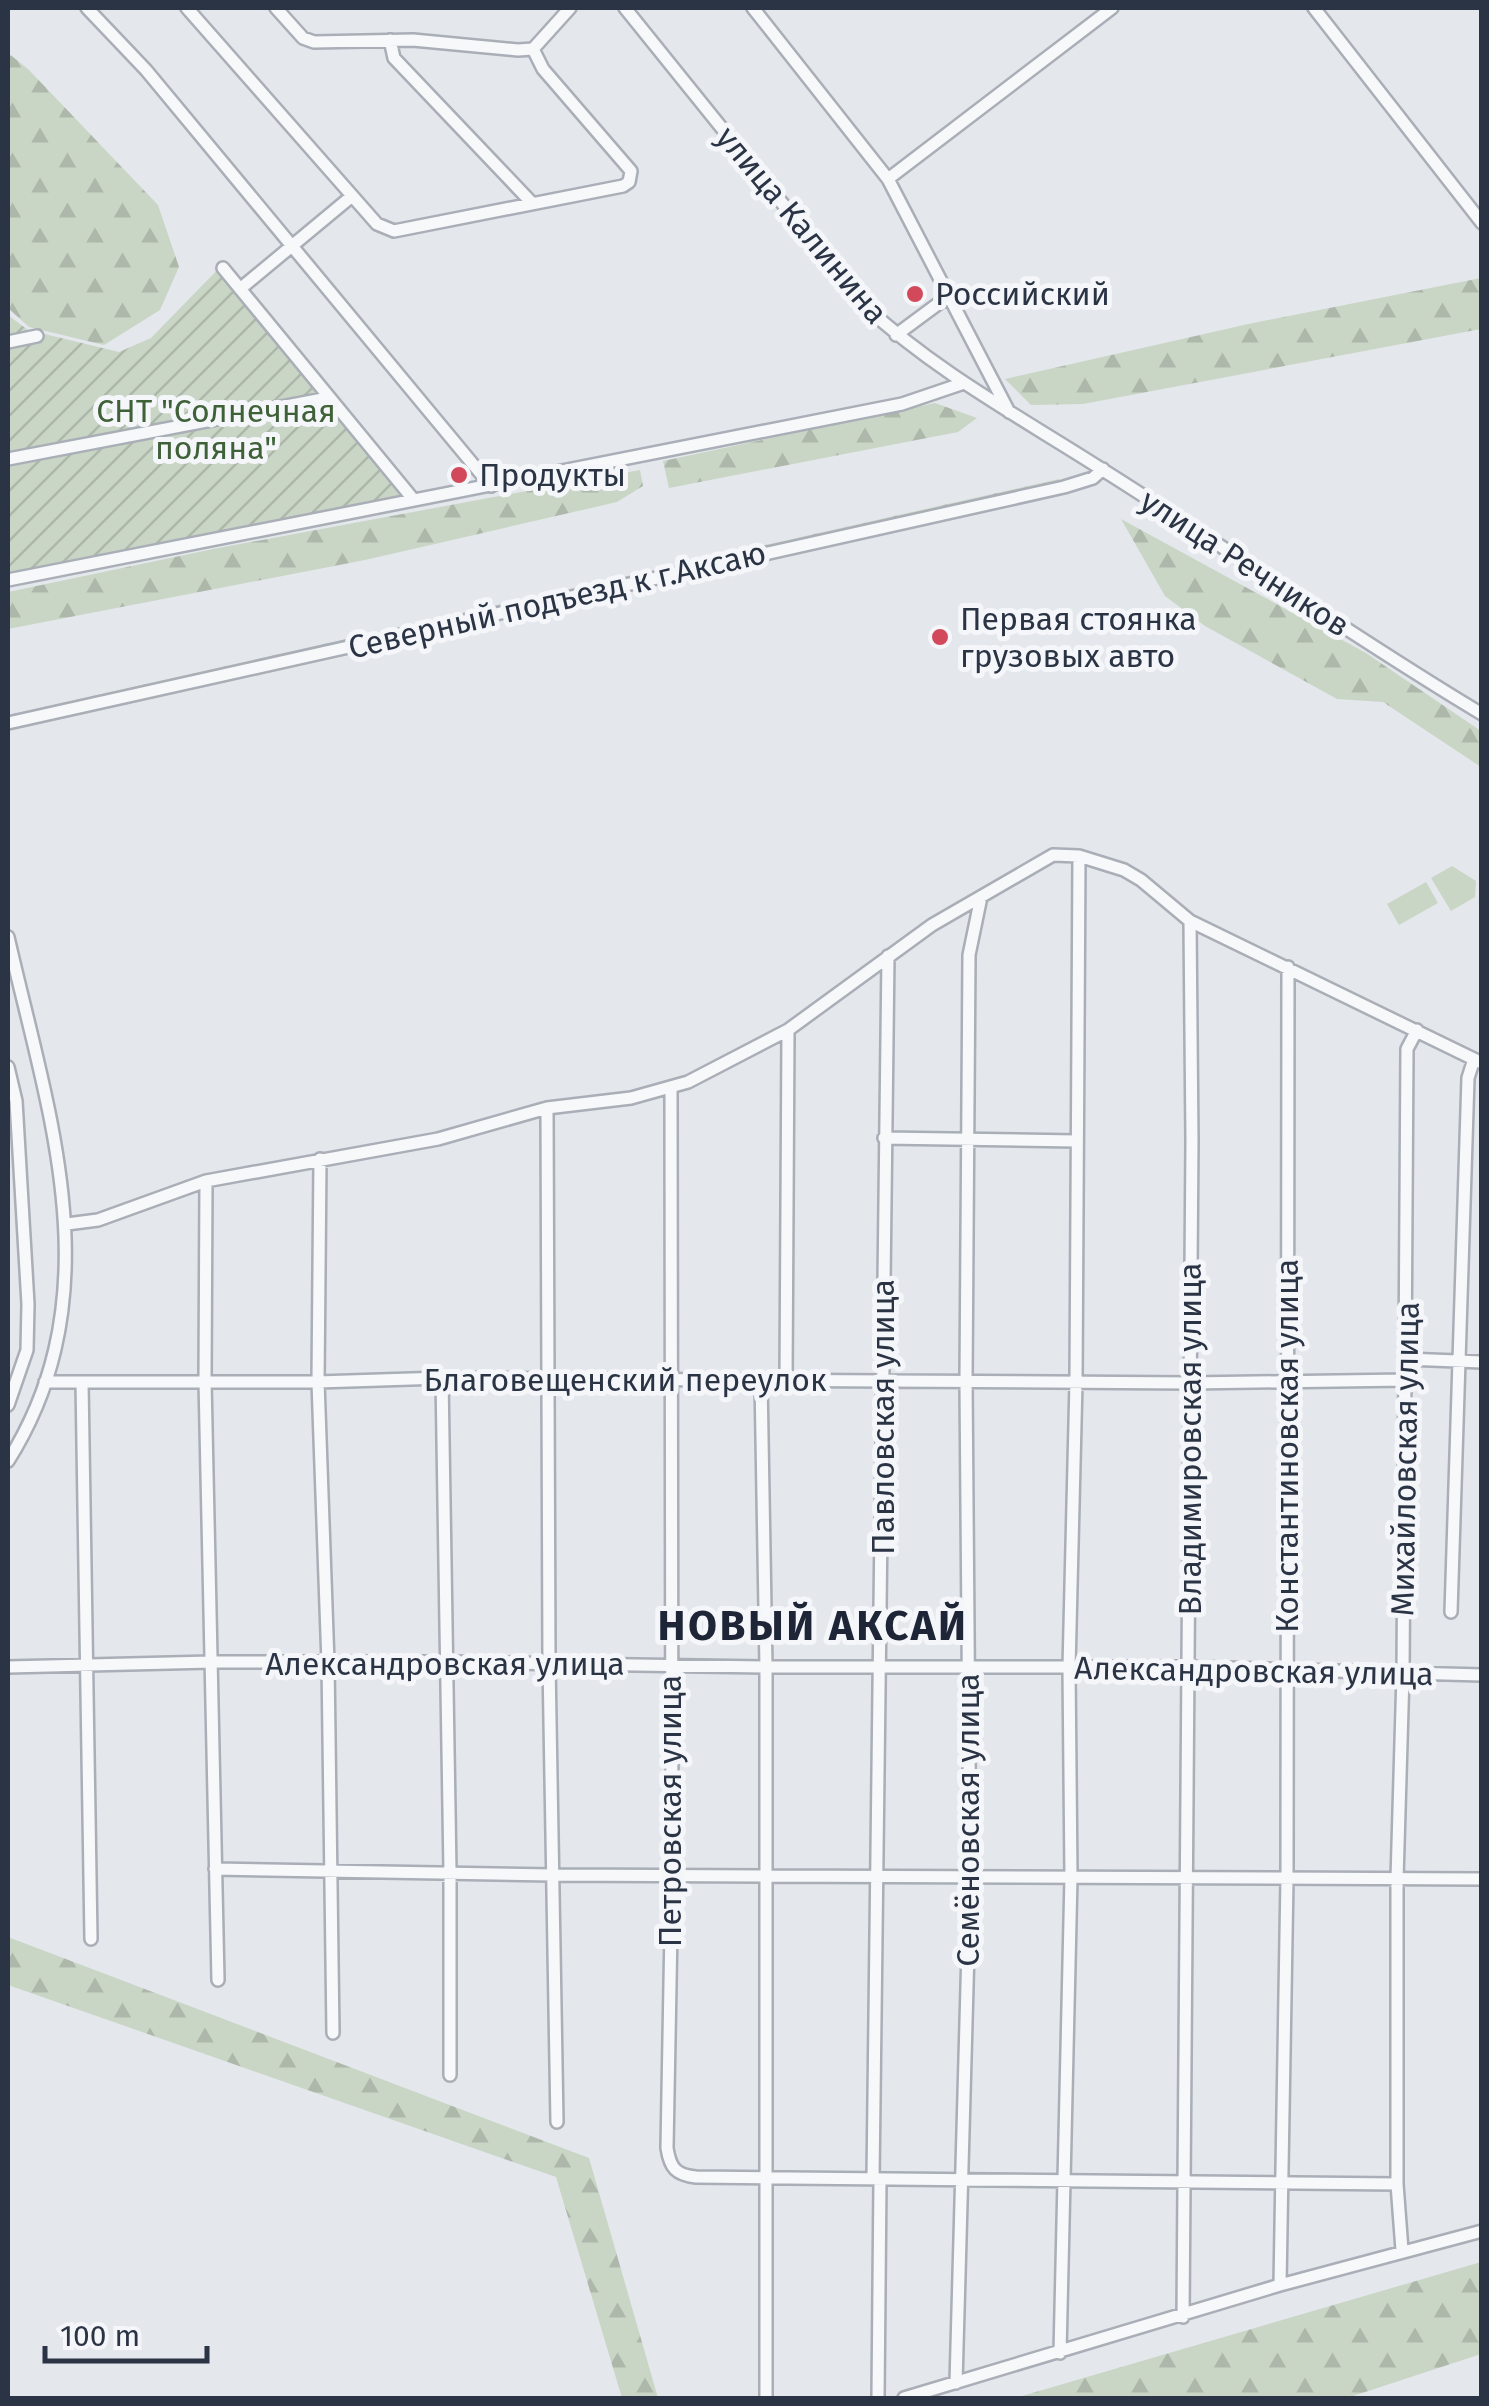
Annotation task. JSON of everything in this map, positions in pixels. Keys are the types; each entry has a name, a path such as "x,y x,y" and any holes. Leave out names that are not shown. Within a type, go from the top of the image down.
{"street":[{"path":"87,8 146,70 294,245 491,486"},
{"path":"187,8 377,224 394,230 629,182 631,172 543,69 533,49"},
{"path":"276,8 303,38 314,42 390,40 533,49"},
{"path":"533,49 570,8"},
{"name":"улица Калинина","path":"625,8 865,306 896,335 1009,412"},
{"path":"752,8 888,178 1009,412"},
{"path":"888,178 1112,8"},
{"path":"1314,8 1482,223"},
{"path":"390,40 394,58 532,203"},
{"path":"240,289 352,196"},
{"path":"222,268 414,498"},
{"path":"896,335 950,295"},
{"path":"8,342 37,336"},
{"path":"8,580 902,404 964,383"},
{"path":"8,459 328,398"},
{"name":"улица Речников","path":"1009,412 1407,670 1482,714"},
{"name":"Северный подъезд к г.Аксаю","path":"8,723 1064,486 1093,478 1103,470"},
{"path":"66,1224 98,1220 206,1181 438,1139 547,1108 631,1098 705,1076 788,1030 888,956 981,897 1054,856 1079,856 1142,880 1190,921 1478,1061 1468,1078 1451,1612"},
{"path":"1060,2353 1072,1877 1069,1668 1076,1382 1079,856"},
{"name":"Семёновская улица","path":"956,2383 970,1878 966,1381 970,954 981,897"},
{"name":"Владимировская улица","path":"1183,2317 1190,921"},
{"path":"8,936 55,1142 66,1224 64,1302 45,1382 8,1461"},
{"name":"Павловская улица","path":"878,2398 876,1878 882,1666 888,956"},
{"name":"Константиновская улица","path":"1280,2285 1287,1879 1288,968"},
{"path":"786,1380 788,1030"},
{"name":"Михайловская улица","path":"1402,2250 1396,2184 1397,1879 1407,1049 1417,1030"},
{"path":"8,1067 16,1101 28,1304 28,1350 8,1405"},
{"name":"Петровская улица","path":"671,1088 672,1874 667,2148 676,2172 696,2178 767,2177"},
{"path":"547,1108 546,1379 557,2122"},
{"path":"884,1138 1076,1141"},
{"path":"320,1159 318,1382 328,1664 333,2033"},
{"path":"206,1181 206,1381 218,1980"},
{"path":"1406,1359 1482,1362"},
{"path":"442,1378 450,2075"},
{"name":"Благовещенский переулок","path":"45,1382 442,1378 1190,1383 1405,1380"},
{"path":"761,1380 766,1667 766,2398"},
{"path":"82,1382 91,1939"},
{"name":"Александровская улица","path":"8,1666 446,1662 1188,1667 1482,1675"},
{"path":"216,1869 552,1876 1482,1879"},
{"path":"767,2177 1396,2184"},
{"path":"904,2398 1280,2285 1482,2231"}],"green space":[{"path":"8,53 158,205 179,267 160,310 104,345 29,327 8,308"},
{"name":"СНТ \"Солнечная поляна\"","path":"225,262 421,502 8,587 8,315 28,330 119,352 151,338"},
{"path":"1481,278 1481,329 1083,404 1031,405 1005,379 1253,323"},
{"path":"935,403 977,418 958,432 669,488 663,461"},
{"path":"640,470 643,486 617,502 365,560 8,629 8,592 213,549"},
{"path":"1059,479 1060,482 8,718 8,715"},
{"path":"1062,492 1063,495 8,731 8,728"},
{"path":"1121,519 1366,653 1481,731 1481,767 1383,702 1337,699 1205,626 1165,596"},
{"path":"1452,866 1476,881 1475,897 1451,911 1431,878"},
{"path":"1426,882 1438,903 1399,925 1387,904"},
{"path":"8,1937 589,2158 658,2398 622,2398 556,2177 8,1985"},
{"path":"1481,2262 1481,2354 1347,2398 1015,2398"}],"place":[{"name":"Российский","path":"915,294"},
{"name":"Продукты","path":"459,475"},
{"name":"Первая стоянка грузовых авто","path":"940,637"}],"district":[{"name":"НОВЫЙ АКСАЙ","path":"813,1626"}]}
